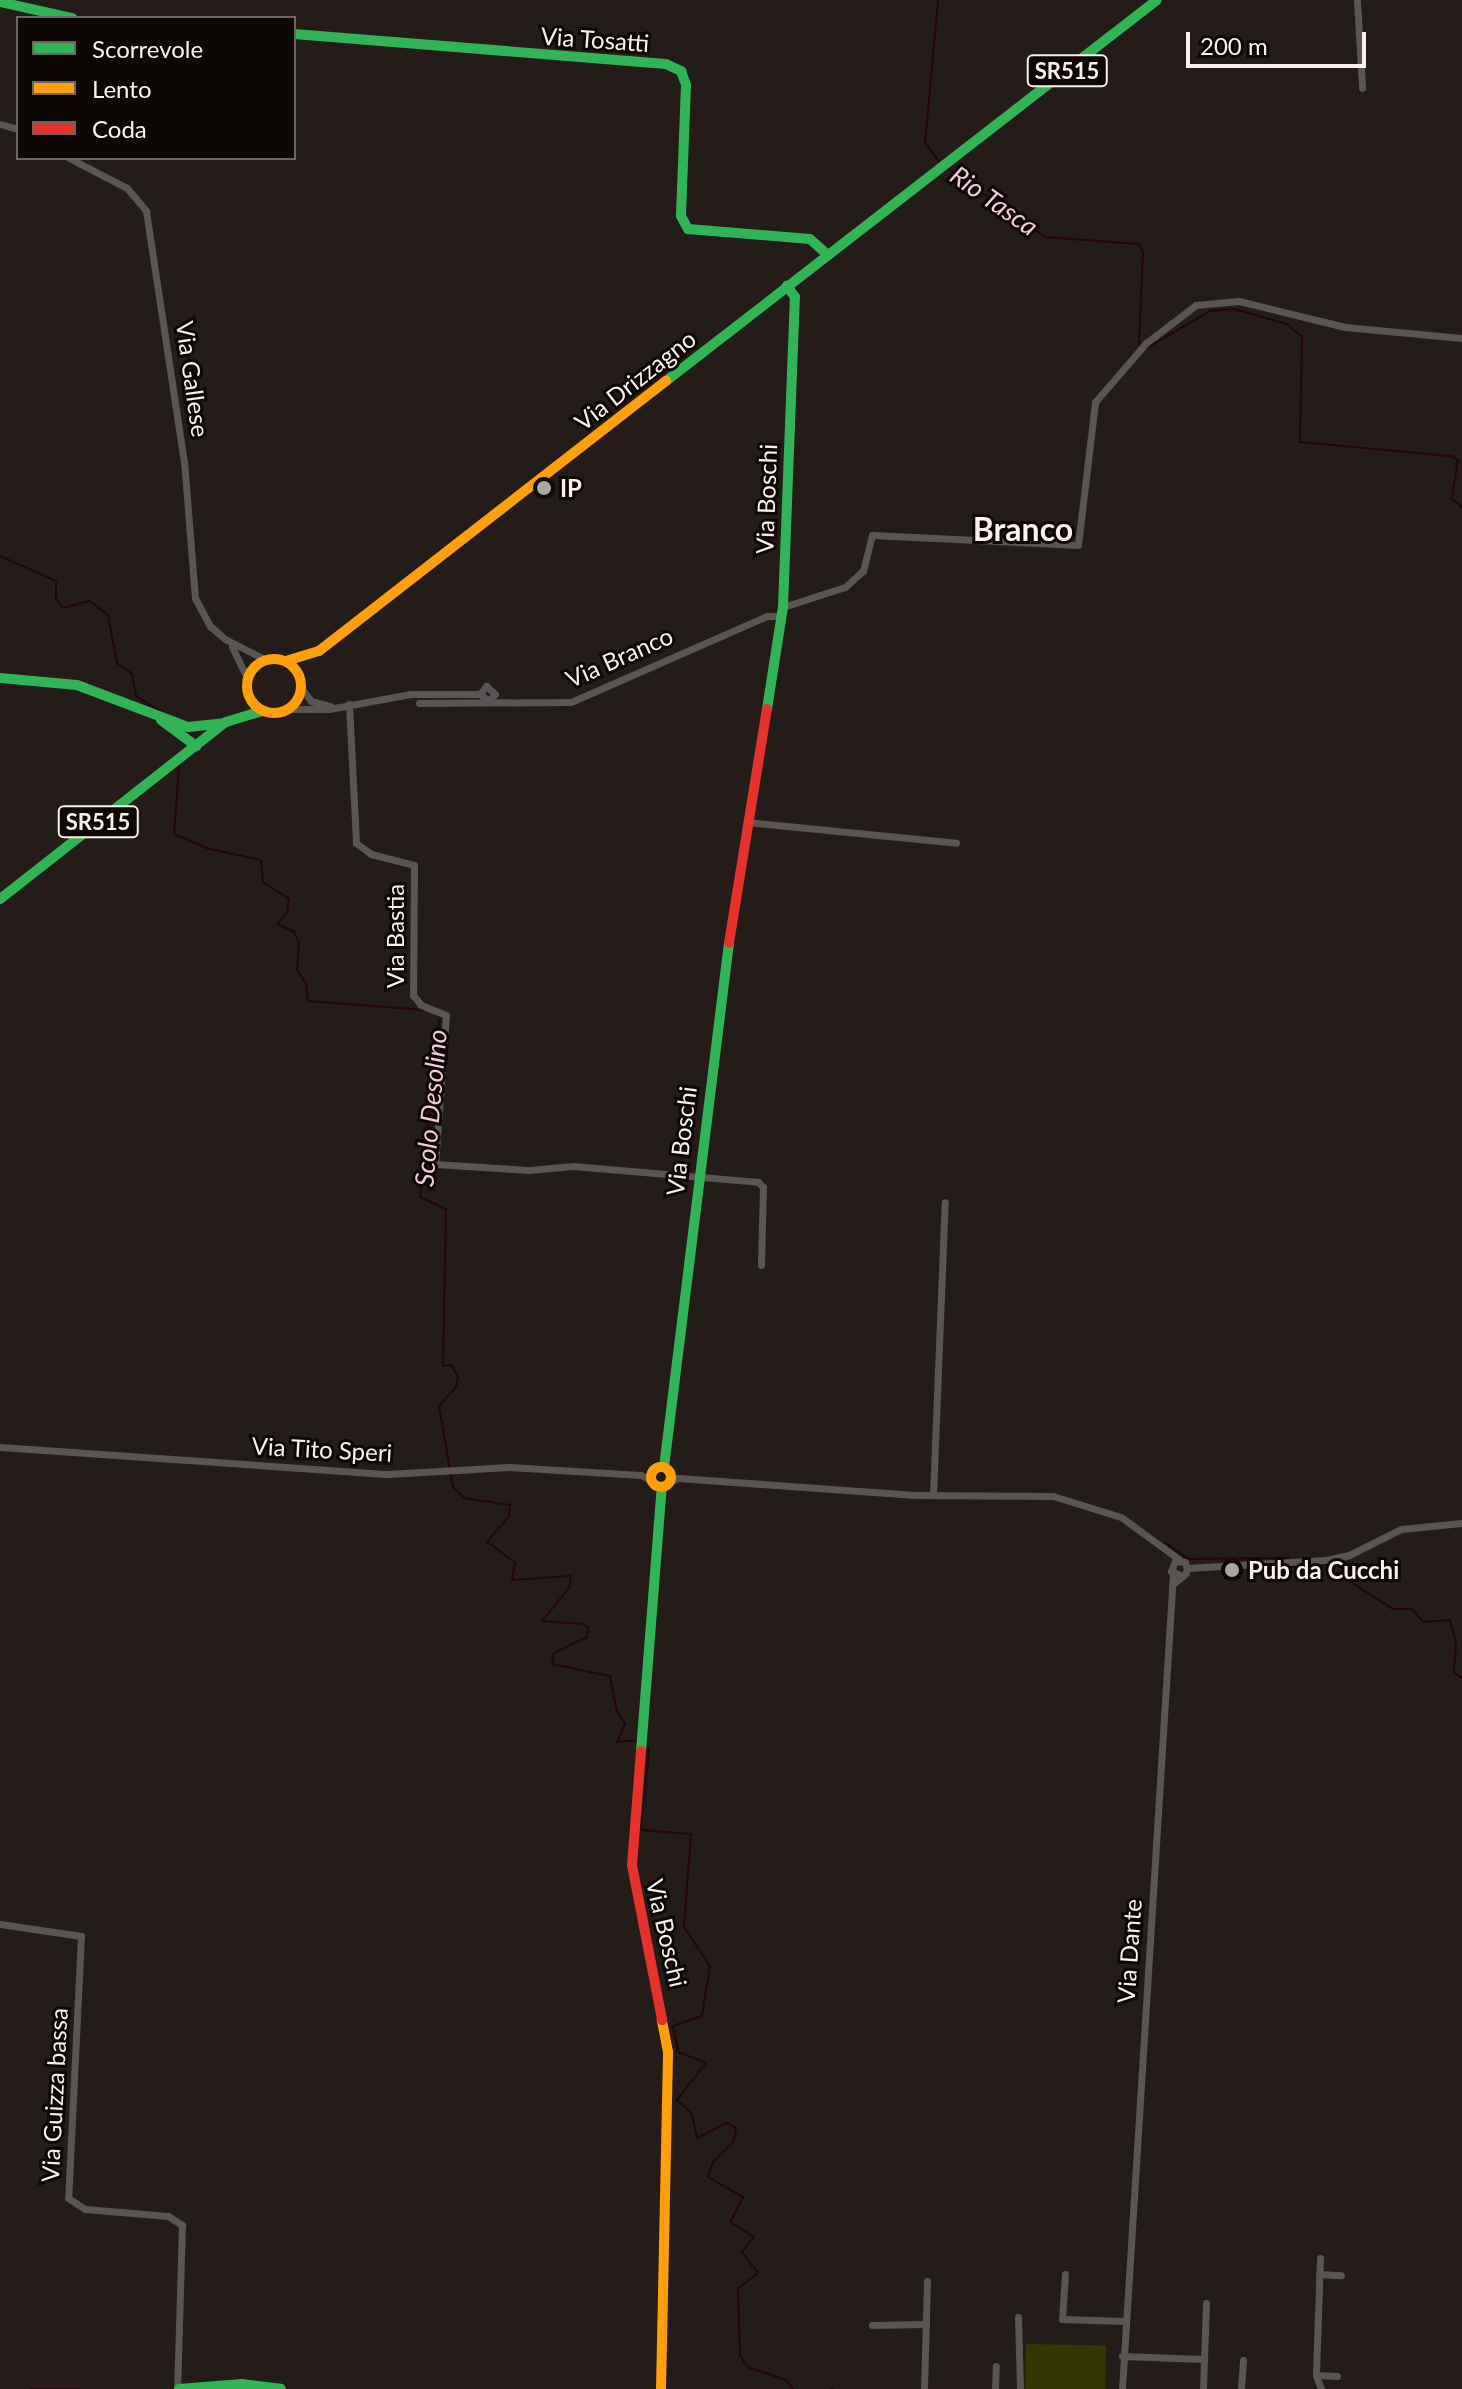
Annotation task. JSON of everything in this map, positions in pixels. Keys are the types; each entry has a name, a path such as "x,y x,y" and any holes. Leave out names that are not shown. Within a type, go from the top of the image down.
{"street":[{"name":"Via Drizzagno","path":"286,661 319,651 1157,0"},
{"path":"1357,0 1362,88"},
{"path":"0,2 63,16"},
{"name":"Via Tosatti","path":"296,34 666,64 681,71 686,85 681,216 688,229 810,239 828,255"},
{"name":"Via Gallese","path":"73,160 134,193 149,219 184,461 192,584 200,612 243,663 247,678"},
{"name":"Via Boschi","path":"790,314 806,272"},
{"path":"787,286 795,297"},
{"name":"Via Boschi","path":"661,2389 668,2052 632,1865 640,1740 669,1477 697,1175 747,822 782,612 790,314 787,286"},
{"path":"769,301 790,314"},
{"name":"Via Branco","path":"419,703 571,702 767,616 845,587 863,571 872,535 1078,545 1092,411 1100,393 1146,343 1184,311 1205,302 1254,303 1317,323 1462,338"},
{"name":"Via Gallese","path":"225,639 266,660"},
{"name":"Via Drizzagno","path":"301,685 319,651"},
{"path":"228,720 247,691 247,678 266,660 286,661 311,701 336,706"},
{"path":"0,678 77,685 159,719 199,728 263,711 336,706 398,695 480,694"},
{"path":"290,709 301,685"},
{"path":"247,691 263,711"},
{"name":"Via Bastia","path":"349,704 356,843 371,854 414,865 413,995 421,1005 446,1015 435,1164 697,1175"},
{"path":"159,719 175,735 196,746"},
{"name":"SR515","path":"0,899 228,720"},
{"path":"175,735 176,762"},
{"path":"747,822 956,843"},
{"path":"697,1175 747,1180 763,1187 761,1265"},
{"path":"933,1495 945,1202"},
{"name":"Via Tito Speri","path":"0,1447 388,1474 509,1467 648,1476"},
{"path":"648,1476 669,1477"},
{"path":"648,1476 933,1495 1024,1494 1084,1501 1121,1517 1187,1568"},
{"path":"1187,1568 1326,1560 1349,1555 1401,1529 1462,1523"},
{"path":"1169,1556 1172,1571"},
{"path":"1172,1571 1180,1560"},
{"path":"1173,1584 1187,1568"},
{"path":"1172,1571 1182,1576"},
{"name":"Via Dante","path":"1122,2389 1172,1571"},
{"name":"Via Guizza bassa","path":"0,1924 81,1936 68,2198 85,2209 168,2216 182,2225 178,2389"},
{"path":"1320,2258 1316,2375 1321,2389"},
{"path":"1065,2274 1062,2319 1124,2321"},
{"path":"1319,2274 1341,2275"},
{"path":"924,2389 927,2281"},
{"path":"1203,2389 1206,2303"},
{"path":"1018,2317 1020,2389"},
{"path":"872,2325 926,2324"},
{"path":"1122,2356 1203,2359"},
{"path":"1241,2389 1243,2360"},
{"path":"995,2389 996,2366"},
{"path":"1316,2375 1337,2376"},
{"path":"178,2389 242,2384 281,2389"}],"shaded area":[{"path":"1026,2344 1106,2345 1105,2389 1025,2389"}],"waterway":[{"name":"Rio Tasca","path":"938,0 925,143 939,161"},
{"name":"Rio Tasca","path":"947,168 1045,237 1139,244 1143,252 1139,345"},
{"name":"Rio Tasca","path":"1143,350 1210,311 1234,309 1287,324 1302,337 1300,442 1452,456 1458,460 1452,499 1462,507"},
{"name":"Scolo Desolino","path":"0,556 56,581 56,599 63,608 90,601 108,615 117,663 132,674 136,696 162,712"},
{"name":"Scolo Desolino","path":"179,766 174,834 210,849 261,860 263,882 289,899 287,913 277,924 294,932 299,943 297,970 306,984 308,1001 425,1010"},
{"name":"Scolo Desolino","path":"440,1014 420,1197 446,1209 443,1366 451,1365 458,1376 456,1387 439,1406 453,1487 464,1498 510,1505 509,1516 487,1542 515,1562 512,1580 571,1576 569,1588 542,1621 582,1624 588,1627 587,1637 554,1653 552,1664 610,1676 617,1711 625,1724 617,1742 639,1740"},
{"path":"1164,1542 1188,1559 1289,1558"},
{"path":"1289,1567 1332,1564 1332,1570 1393,1609 1412,1609 1423,1622 1450,1620 1456,1642 1454,1672 1462,1679"},
{"name":"Scolo Desolino","path":"645,1740 649,1750 641,1830 691,1834 684,1927 710,1966 702,2016 673,2026 678,2052 706,2063 677,2100 692,2114 697,2138 727,2123 736,2128 734,2141 713,2162 708,2177 743,2197 730,2222 754,2237 742,2252 758,2273 738,2288 740,2356 748,2367 786,2380 793,2389"},
{"path":"31,2389 79,2389"}],"traffic: fast":[{"path":"666,381 1157,0"},
{"path":"0,2 63,16"},
{"path":"296,34 666,64 681,71 686,85 681,216 688,229 810,239 828,255"},
{"path":"767,709 783,607 795,297 787,286"},
{"path":"0,678 77,685 188,727 224,723"},
{"path":"0,899 226,722 263,711"},
{"path":"161,720 196,746"},
{"path":"664,1467 729,943"},
{"path":"641,1751 662,1487"},
{"path":"179,2389 242,2384 281,2389"}],"traffic: slow":[{"path":"286,661 319,651 666,381"},
{"path":"274,659 285,661 293,667 299,675 301,686 299,697 293,705 285,711 274,713 263,711 255,705 249,697 247,686 249,675 255,667 263,661 274,659"},
{"path":"657,1467 665,1467 671,1477 665,1487 657,1487 651,1481 651,1473 657,1467"},
{"path":"661,2389 668,2052 662,2020"}],"traffic: jam":[{"path":"729,943 767,709"},
{"path":"641,1751 632,1865 662,2020"}],"place":[{"name":"IP","path":"544,488"},
{"name":"Pub da Cucchi","path":"1232,1570"}],"district":[{"name":"Branco","path":"1023,529"}]}
